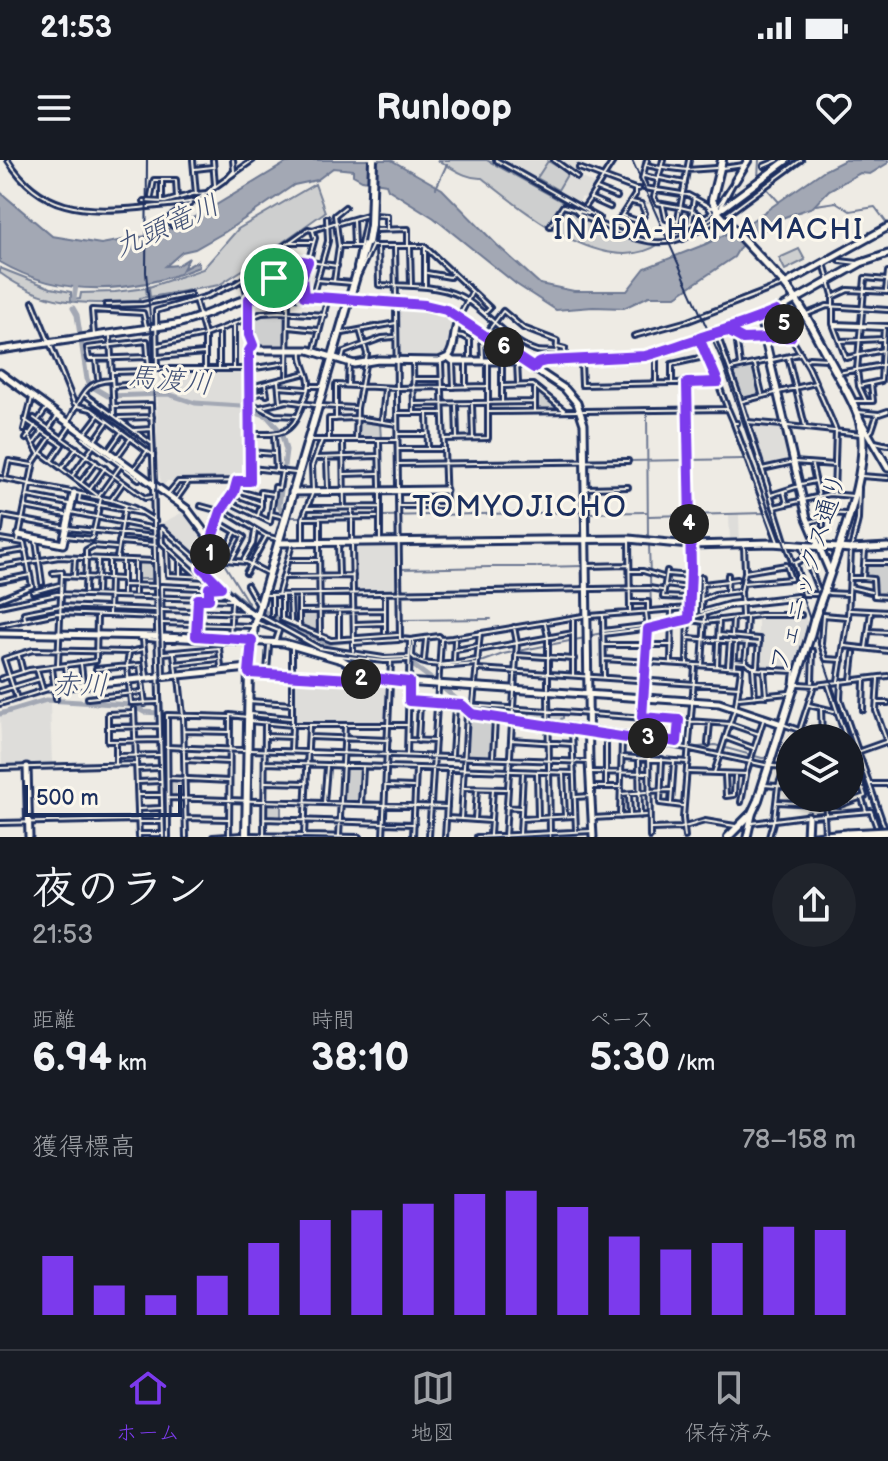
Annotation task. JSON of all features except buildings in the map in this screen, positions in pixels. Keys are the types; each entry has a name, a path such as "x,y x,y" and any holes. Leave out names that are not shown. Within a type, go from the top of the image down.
{"highway":[{"path":"810,836 888,832"}],"main road":[{"path":"246,836 249,670 256,615 367,244 371,225 372,160"},
{"path":"716,211 712,200 722,164"},
{"name":"フェニックス通り","path":"716,211 796,298 866,433 859,479 782,724"},
{"name":"フェニックス通り","path":"728,837 752,813 776,743"}],"street":[{"path":"8,160 24,181 40,194 82,210 194,201"},
{"path":"193,160 196,193"},
{"path":"144,201 162,202 207,193 215,185 213,160"},
{"path":"226,181 234,171 233,160"},
{"path":"180,222 173,226 168,221 253,160"},
{"path":"496,160 597,217 563,206 550,226"},
{"path":"554,160 577,177"},
{"path":"585,206 614,160"},
{"path":"647,160 643,176 645,187 694,197 716,211"},
{"path":"663,160 656,189 657,203 692,210 704,218"},
{"path":"689,160 676,230 716,211 746,163"},
{"path":"765,160 764,166 778,160"},
{"path":"679,239 787,160"},
{"path":"575,210 611,229 640,238 661,241 679,239 707,228 801,160"},
{"path":"645,165 687,170 746,163"},
{"path":"194,169 213,167"},
{"path":"579,168 636,189 618,221"},
{"path":"643,176 685,183"},
{"path":"162,179 162,202"},
{"path":"151,196 154,180 176,180 177,199"},
{"path":"596,189 617,197"},
{"path":"689,226 694,197"},
{"path":"590,198 610,207"},
{"path":"651,202 655,199"},
{"path":"631,202 643,205 645,213 638,227"},
{"path":"664,204 666,219 678,221"},
{"path":"334,281 339,246 335,215 345,207"},
{"path":"704,218 716,211"},
{"path":"367,215 367,244"},
{"path":"367,244 374,230 375,215"},
{"path":"287,363 249,369 157,369 156,311 222,291 243,279 308,229 375,215 387,216 387,229"},
{"path":"622,216 635,220"},
{"path":"312,297 328,241 327,218"},
{"path":"353,218 354,246"},
{"path":"634,336 688,321 784,283 888,227"},
{"path":"374,230 408,229 411,287"},
{"path":"304,296 302,277 314,242 313,230"},
{"path":"289,242 314,242"},
{"path":"339,246 425,247 490,308 484,314"},
{"path":"378,246 379,285 425,287 449,292 467,301 536,351 556,352"},
{"path":"395,246 400,638"},
{"path":"425,247 425,287"},
{"path":"534,368 541,362 635,358 728,331 776,311 860,264 888,254"},
{"path":"272,266 296,260 337,266"},
{"path":"267,261 272,266 274,278 271,294"},
{"path":"840,261 860,264"},
{"path":"825,262 833,297 833,325 846,358 883,350"},
{"path":"833,297 848,290 887,292 888,272"},
{"path":"425,273 450,277 453,273"},
{"path":"274,278 302,277"},
{"path":"866,401 859,386 857,370 865,278 887,280"},
{"path":"243,279 249,299 249,335 253,345 264,350 302,350 349,363 518,359"},
{"path":"317,280 354,283"},
{"path":"454,387 451,359 453,335 473,291"},
{"path":"106,305 158,302 190,294"},
{"path":"0,350 157,327 200,318 271,294 304,296 435,307 460,317 573,396 581,411 584,462 593,834 576,832 477,837"},
{"path":"287,377 288,295"},
{"path":"314,352 327,299"},
{"path":"195,300 205,335 205,369"},
{"path":"33,302 78,406"},
{"path":"805,315 823,307 888,310"},
{"path":"94,336 92,310 143,313 146,329"},
{"path":"488,361 482,336 503,311 523,328 557,341 556,361"},
{"path":"776,311 805,361 836,430 834,494"},
{"path":"157,345 205,335 249,317 272,312 325,315"},
{"path":"760,318 809,522 830,572"},
{"path":"338,334 396,323"},
{"path":"234,324 234,369"},
{"path":"833,325 885,327 881,381 859,386"},
{"path":"287,327 320,330"},
{"path":"219,330 219,369"},
{"path":"356,440 357,408 367,354 360,330"},
{"path":"728,331 743,339 791,337"},
{"path":"716,333 741,401 785,544"},
{"path":"110,334 116,417"},
{"path":"453,335 470,340 466,387"},
{"path":"736,335 740,367"},
{"path":"341,361 344,352 396,337"},
{"path":"699,338 795,563 804,594 849,595"},
{"path":"444,439 488,438 488,361 493,339"},
{"path":"839,341 883,339"},
{"path":"113,386 148,384 149,371 147,341 87,348 89,359 148,357"},
{"path":"167,494 177,482 250,481 249,349 253,345"},
{"path":"556,346 565,349 564,360"},
{"path":"250,434 274,434 292,428 308,388 302,350"},
{"path":"157,358 205,353"},
{"path":"656,353 656,384"},
{"path":"730,370 801,354"},
{"path":"672,383 672,364 706,356"},
{"path":"788,357 805,428"},
{"path":"805,361 809,358 829,359"},
{"path":"96,359 98,380"},
{"path":"518,359 518,385"},
{"path":"581,360 582,385 718,382"},
{"path":"398,506 446,506 441,361"},
{"path":"502,361 502,402"},
{"path":"413,362 414,413"},
{"path":"347,386 349,363"},
{"path":"755,364 763,396"},
{"path":"836,373 888,364"},
{"path":"112,372 149,371"},
{"path":"0,373 139,479"},
{"path":"249,387 306,373"},
{"path":"278,379 280,403"},
{"path":"413,379 442,379"},
{"path":"63,438 88,388 98,380 112,380"},
{"path":"250,396 266,393 265,383"},
{"path":"687,383 691,576 687,664"},
{"path":"741,401 816,383"},
{"path":"851,401 873,401 871,383"},
{"path":"336,419 336,385 385,388 488,386"},
{"path":"279,387 323,386"},
{"path":"502,386 535,387 565,412"},
{"path":"535,387 535,411"},
{"path":"382,422 385,388"},
{"path":"84,394 153,444"},
{"path":"24,430 32,397"},
{"path":"261,407 295,401 357,408"},
{"path":"250,402 275,415 298,416"},
{"path":"414,404 535,402"},
{"path":"456,403 457,439"},
{"path":"472,403 473,438"},
{"path":"114,406 151,405 152,497 163,653 160,726 165,836"},
{"path":"78,406 91,409 153,455"},
{"path":"47,408 36,419 145,498 152,497"},
{"path":"488,412 728,409"},
{"path":"858,415 888,411"},
{"path":"397,413 443,413"},
{"path":"427,413 428,449"},
{"path":"747,422 866,433 872,430 877,414"},
{"path":"84,436 99,415"},
{"path":"49,428 57,416"},
{"path":"116,417 152,417"},
{"path":"329,440 329,419 356,418 397,424"},
{"path":"25,420 62,445 51,462"},
{"path":"71,477 108,422"},
{"path":"26,439 35,426"},
{"path":"133,430 152,429"},
{"path":"34,444 43,431"},
{"path":"108,451 122,432"},
{"path":"866,433 874,441 888,468"},
{"path":"28,434 40,453 100,497"},
{"path":"274,434 276,471"},
{"path":"397,434 428,434"},
{"path":"18,538 33,465 51,437"},
{"path":"117,458 131,438"},
{"path":"307,440 397,440"},
{"path":"303,543 303,518 313,492 312,466 322,440"},
{"path":"343,440 344,508"},
{"path":"379,440 380,542"},
{"path":"874,441 888,445"},
{"path":"94,443 189,511 226,560 243,561 267,577"},
{"path":"61,469 77,448"},
{"path":"397,449 444,449"},
{"path":"134,470 147,450"},
{"path":"250,452 276,454"},
{"path":"316,458 379,456"},
{"path":"327,457 328,492"},
{"path":"5,479 9,461 33,465"},
{"path":"397,464 628,461"},
{"path":"80,483 96,462"},
{"path":"762,469 794,462 835,466"},
{"path":"812,463 824,513 823,526"},
{"path":"65,536 91,540 100,497 122,464"},
{"path":"89,490 105,468"},
{"path":"250,468 297,473"},
{"path":"227,501 270,522 275,487 279,488 282,471"},
{"path":"343,474 379,473"},
{"path":"0,478 111,500 125,504 155,521"},
{"path":"849,724 840,699 840,681 849,610 851,549 858,520 859,479 888,478"},
{"path":"237,481 233,494 222,510 202,569 233,600 279,631 272,641 267,674"},
{"path":"770,495 816,481"},
{"path":"111,500 124,482"},
{"path":"176,500 189,482"},
{"path":"585,488 628,487"},
{"path":"235,489 261,497"},
{"path":"292,492 445,490"},
{"path":"783,491 787,504"},
{"path":"257,516 262,492 274,494"},
{"path":"77,493 79,501 142,513"},
{"path":"0,539 37,539 62,544 77,493"},
{"path":"233,494 261,504"},
{"path":"774,507 834,494 854,496"},
{"path":"27,495 70,511"},
{"path":"117,559 125,504"},
{"path":"201,506 222,510 266,536 292,543 629,539 689,545 888,547"},
{"path":"24,507 70,511 156,529"},
{"path":"306,508 380,507"},
{"path":"352,508 352,654"},
{"path":"824,513 848,515"},
{"path":"271,514 284,517"},
{"path":"0,530 2,516 67,528 156,537"},
{"path":"303,518 380,517"},
{"path":"320,518 320,638"},
{"path":"809,522 823,518"},
{"path":"218,522 244,539 231,560"},
{"path":"199,577 162,543 161,528 203,565"},
{"path":"243,561 253,544 255,530"},
{"path":"223,557 236,532"},
{"path":"246,573 266,536"},
{"path":"0,599 32,586 24,543 18,538"},
{"path":"37,539 42,583"},
{"path":"629,539 631,612"},
{"path":"12,540 14,552"},
{"path":"118,542 156,545"},
{"path":"338,542 339,576"},
{"path":"292,543 280,595 282,619 320,638 400,638"},
{"path":"742,617 744,544"},
{"path":"801,545 822,594"},
{"path":"85,594 86,550 93,546 118,548"},
{"path":"167,547 168,575 209,576"},
{"path":"863,578 865,549"},
{"path":"0,554 26,550"},
{"path":"0,567 75,557 156,561"},
{"path":"74,576 75,557"},
{"path":"97,595 98,558"},
{"path":"795,563 806,558"},
{"path":"109,559 109,616"},
{"path":"181,560 186,599"},
{"path":"287,560 319,560"},
{"path":"123,561 123,596"},
{"path":"135,561 135,597"},
{"path":"864,563 888,563"},
{"path":"586,566 629,565"},
{"path":"743,583 791,579 786,565 745,572"},
{"path":"629,571 691,576"},
{"path":"53,573 62,572 58,666"},
{"path":"666,574 663,597 688,598"},
{"path":"671,586 673,574"},
{"path":"0,581 30,575"},
{"path":"727,593 728,575"},
{"path":"62,576 123,579"},
{"path":"283,577 353,576"},
{"path":"702,577 701,600 705,622 702,666"},
{"path":"849,578 873,579 872,592"},
{"path":"701,584 737,579"},
{"path":"33,592 61,584"},
{"path":"123,585 157,586"},
{"path":"247,585 256,615"},
{"path":"664,585 689,588"},
{"path":"159,598 161,586 221,587"},
{"path":"849,587 872,592 874,596 888,597"},
{"path":"209,588 209,599"},
{"path":"262,594 662,590"},
{"path":"701,600 741,591"},
{"path":"0,606 61,594 233,600"},
{"path":"385,594 385,634"},
{"path":"272,595 272,615"},
{"path":"290,595 291,623"},
{"path":"299,595 299,627"},
{"path":"603,632 673,623 740,604 797,596"},
{"path":"196,636 198,599"},
{"path":"740,604 792,599"},
{"path":"230,639 233,600"},
{"path":"630,603 648,602 640,738"},
{"path":"25,620 24,613 60,606 231,612 256,615 311,645 391,661 409,658"},
{"path":"354,640 385,634 411,640 439,636 441,639 573,617 688,608"},
{"path":"671,663 672,609"},
{"path":"160,610 161,677"},
{"path":"299,611 385,610"},
{"path":"849,610 888,612"},
{"path":"866,648 871,610"},
{"path":"339,611 339,640"},
{"path":"0,625 60,614 158,617"},
{"path":"0,679 37,669 96,661 100,634 97,615"},
{"path":"162,623 231,626 256,615"},
{"path":"603,615 604,677"},
{"path":"689,618 705,622 748,616 801,615"},
{"path":"842,660 826,659 821,644 823,615 848,617"},
{"path":"745,637 748,616"},
{"path":"573,617 573,675"},
{"path":"732,636 733,618"},
{"path":"717,667 719,620"},
{"path":"545,621 548,637 550,835"},
{"path":"354,624 385,623"},
{"path":"505,836 517,643 514,627"},
{"path":"868,631 888,632"},
{"path":"0,633 272,641 325,655 353,665 374,678 390,681 693,701 735,707 782,724"},
{"path":"473,706 480,633"},
{"path":"455,651 573,633"},
{"path":"100,634 143,639 212,638"},
{"path":"719,635 759,639 757,667 753,668"},
{"path":"454,663 455,637"},
{"path":"423,663 426,638"},
{"path":"688,638 759,644"},
{"path":"143,639 145,704"},
{"path":"429,837 441,639"},
{"path":"407,755 411,640"},
{"path":"411,640 412,656 423,663 478,664"},
{"path":"728,667 730,641"},
{"path":"734,668 736,642"},
{"path":"745,662 747,643"},
{"path":"291,751 292,645"},
{"path":"604,645 672,645"},
{"path":"844,646 888,651"},
{"path":"163,653 219,648 221,671"},
{"path":"17,699 4,659 33,650 129,652 144,649"},
{"path":"802,724 813,685 813,651"},
{"path":"129,652 127,666 131,703 160,702"},
{"path":"174,653 183,716 186,837"},
{"path":"851,680 854,653"},
{"path":"18,655 23,672"},
{"path":"325,655 409,658"},
{"path":"516,655 574,659"},
{"path":"175,664 220,659"},
{"path":"604,659 741,668 738,699 714,773"},
{"path":"383,837 391,661"},
{"path":"735,661 745,662 753,668 798,671"},
{"path":"81,663 84,685"},
{"path":"0,665 6,664"},
{"path":"439,665 478,664 515,671 739,687"},
{"path":"65,665 68,686"},
{"path":"96,669 140,665 145,679"},
{"path":"685,837 684,806 695,665"},
{"path":"49,689 52,667"},
{"path":"753,668 755,697"},
{"path":"37,669 40,679 56,699"},
{"path":"764,669 766,696"},
{"path":"0,704 68,686 221,671 374,678"},
{"path":"794,687 791,686 798,671"},
{"path":"794,687 798,671"},
{"path":"738,699 766,696 794,687 888,676"},
{"path":"864,749 888,742 879,717 878,677"},
{"path":"0,691 40,679"},
{"path":"863,710 864,679"},
{"path":"754,680 764,680"},
{"path":"827,683 842,724"},
{"path":"88,698 143,692"},
{"path":"248,701 292,705"},
{"path":"409,701 691,720 730,724 759,734"},
{"path":"418,741 420,702"},
{"path":"877,703 888,703"},
{"path":"452,757 455,705"},
{"path":"462,705 472,714 495,718 677,742 679,720"},
{"path":"808,705 837,711"},
{"path":"821,708 821,724"},
{"path":"461,819 467,710"},
{"path":"161,740 135,741 115,742 108,741 108,714 134,711 135,727 135,741 136,769 137,782 137,795 138,809 138,821 139,836 165,836"},
{"path":"165,836 165,716 230,717 230,714 292,725 408,725"},
{"path":"229,836 230,717"},
{"path":"248,717 292,718"},
{"path":"879,717 888,717"},
{"path":"493,758 495,718"},
{"path":"741,802 749,763 764,718"},
{"path":"264,836 265,722"},
{"path":"708,744 710,722"},
{"path":"339,837 345,724"},
{"path":"550,724 572,730 640,738 776,766"},
{"path":"304,837 309,725"},
{"path":"108,727 160,726"},
{"path":"572,730 576,832"},
{"path":"183,731 230,732"},
{"path":"606,735 606,787"},
{"path":"265,736 292,737"},
{"path":"309,737 388,740"},
{"path":"620,817 622,737"},
{"path":"726,738 754,748"},
{"path":"408,740 435,741"},
{"path":"511,740 573,744"},
{"path":"115,742 116,764"},
{"path":"650,742 650,837"},
{"path":"166,747 589,762"},
{"path":"116,756 161,755"},
{"path":"621,757 688,762"},
{"path":"639,758 640,816"},
{"path":"662,759 660,803 684,806"},
{"path":"184,760 229,762"},
{"path":"671,805 674,761"},
{"path":"265,763 574,773"},
{"path":"0,768 136,764"},
{"path":"324,803 327,765"},
{"path":"27,767 29,837"},
{"path":"361,804 363,767"},
{"path":"136,769 161,768"},
{"path":"413,837 416,768"},
{"path":"864,769 888,832"},
{"path":"445,837 449,770"},
{"path":"520,835 523,772"},
{"path":"537,772 538,818"},
{"path":"590,772 649,773"},
{"path":"688,772 746,774"},
{"path":"563,773 565,817"},
{"path":"725,774 724,794 733,796 735,774"},
{"path":"166,778 229,781"},
{"path":"137,782 162,781"},
{"path":"265,782 307,783"},
{"path":"869,784 888,784"},
{"path":"763,785 776,786"},
{"path":"386,786 415,787"},
{"path":"590,787 620,787"},
{"path":"463,788 508,789"},
{"path":"475,820 478,788"},
{"path":"490,836 493,789"},
{"path":"864,789 864,796"},
{"path":"620,794 672,790"},
{"path":"629,793 630,816"},
{"path":"137,795 162,795"},
{"path":"575,797 591,796"},
{"path":"167,797 447,807"},
{"path":"769,837 776,802"},
{"path":"864,804 866,811"},
{"path":"506,807 521,808"},
{"path":"138,809 163,808"},
{"path":"751,823 871,811 878,837"},
{"path":"825,812 825,834"},
{"path":"747,837 752,813"},
{"path":"592,818 649,815"},
{"path":"521,819 576,816"},
{"path":"808,816 810,836 877,831"},
{"path":"186,818 229,819"},
{"path":"446,818 491,821"},
{"path":"264,819 414,824"},
{"path":"650,829 684,827 705,821 739,827"},
{"path":"0,823 163,822"},
{"path":"213,837 359,837"}],"shaded area":[{"path":"302,160 391,160 442,189 540,284 574,291 627,291 645,268 706,244 750,222 823,171 845,160 888,160 888,163 870,174 860,173 829,190 813,207 782,218 740,247 734,257 676,296 649,296 624,308 556,310 516,284 434,218 388,189 386,184 362,180 353,175 353,170 333,168 317,180 294,185 225,232 195,249 182,252 166,266 178,265 189,258 183,269 198,261 199,267 174,276 124,287 73,287 24,274 0,262 0,192 52,236 101,244 157,234 201,214 286,163"},
{"path":"437,160 487,160 601,223 661,243 639,252 616,254 591,248 543,223 482,178 464,175"},
{"path":"505,160 581,160 576,175 598,186 588,200 582,197 578,203"},
{"path":"548,161 568,173 558,190 537,178"},
{"path":"315,184 325,212 255,262 219,285 150,297 149,287 203,269 238,229"},
{"path":"799,249 805,260 785,270 779,258"},
{"path":"0,268 51,288 71,292 71,300 80,299 81,293 146,288 147,297 140,298 139,302 101,303 50,298 17,284 0,273"},
{"path":"398,307 430,309 453,316 452,346 445,357 398,359"},
{"path":"288,312 287,349 264,350 254,344 249,317"},
{"path":"755,365 763,396 741,401 730,370"},
{"path":"247,370 249,479 167,481 162,488 156,456 158,371"},
{"path":"535,388 555,401 564,410 535,411"},
{"path":"356,418 380,422 381,440 356,440"},
{"path":"749,424 784,427 792,461 763,469"},
{"path":"187,510 213,545 203,563 162,523"},
{"path":"729,514 739,514 740,544 730,544"},
{"path":"397,543 398,592 354,593 353,544"},
{"path":"135,560 156,561 156,567 152,568 152,585 151,579 135,579"},
{"path":"864,563 888,563 888,597 873,594 873,579 863,578"},
{"path":"299,611 320,611 320,638 299,627"},
{"path":"758,616 805,616 808,625 796,668 758,667"},
{"path":"294,677 386,683 384,722 293,722"},
{"path":"50,703 52,764 2,766 0,716"},
{"path":"467,710 472,714 495,718 493,758 465,757"},
{"path":"530,710 563,712 561,724 529,721"},
{"path":"343,766 362,767 361,804 341,803"},
{"path":"166,778 184,779 185,798 167,797"},
{"path":"265,802 281,802 281,819 265,818"}],"waterway":[{"path":"758,178 759,160"},
{"path":"436,188 447,164"},
{"path":"762,183 779,202"},
{"path":"816,205 836,202 850,211 875,207 886,222"},
{"name":"馬渡川","path":"74,299 76,285"},
{"name":"馬渡川","path":"73,308 77,315 87,379 91,386 108,396 168,394 195,403 241,406 267,416 281,432 286,450 279,506 284,514"},
{"path":"647,412 648,538"},
{"path":"630,461 745,459"},
{"path":"382,516 582,512"},
{"path":"589,513 646,512"},
{"path":"648,516 765,513"},
{"path":"312,517 379,516"},
{"path":"288,517 302,517"},
{"path":"164,531 200,564"},
{"path":"649,544 651,609"},
{"path":"215,549 253,611"},
{"path":"538,567 584,566"},
{"path":"448,568 490,567"},
{"path":"491,567 536,567"},
{"path":"400,569 447,568"},
{"path":"206,569 247,603"},
{"path":"492,592 550,592"},
{"path":"448,593 490,593"},
{"path":"401,594 448,593"},
{"path":"803,597 819,596"},
{"name":"馬渡川","path":"263,611 326,643 409,638 410,663 434,681"},
{"path":"259,616 317,649 388,659 411,658"},
{"path":"403,620 491,619"},
{"path":"650,627 671,624"},
{"path":"604,632 646,627"},
{"path":"588,636 602,633"},
{"path":"458,664 585,638"},
{"path":"591,675 603,676 602,658"},
{"path":"411,660 440,665"},
{"path":"480,668 584,675"},
{"name":"馬渡川","path":"443,688 473,713 542,724"},
{"name":"赤川","path":"0,714 46,700 132,705 144,712 159,713"},
{"name":"赤川","path":"189,715 245,719"},
{"path":"253,720 290,724"},
{"path":"293,724 360,724"},
{"path":"542,724 657,741"},
{"path":"691,748 715,745 762,758 776,757"}],"tunnel":[{"path":"644,204 651,202"}],"railway":[{"path":"147,160 146,272 152,338 166,837"},
{"path":"632,160 723,364 884,837"}],"district":[{"name":"INADA-HAMAMACHI","path":"709,229"},
{"name":"TOMYOJICHO","path":"520,506"}],"route":[{"path":"274,278 271,294 249,299 249,335 253,345 249,351 250,481 237,481 234,492 221,511 211,541 214,545 202,568 221,587 209,588 209,599 198,599 196,636 252,640 249,673 409,682 409,701 462,705 472,714 640,740 641,736 677,742 679,720 642,717 648,629 689,619 691,570 687,383 718,382 699,338 715,333 730,330 776,311 791,337 743,339 728,331 715,333 699,338 656,353 645,356 546,361 534,368 446,310 425,305 304,296 302,277 308,262 296,260 272,266 274,278"}],"water label":[{"name":"九頭竜川","path":"166,225"}]}
